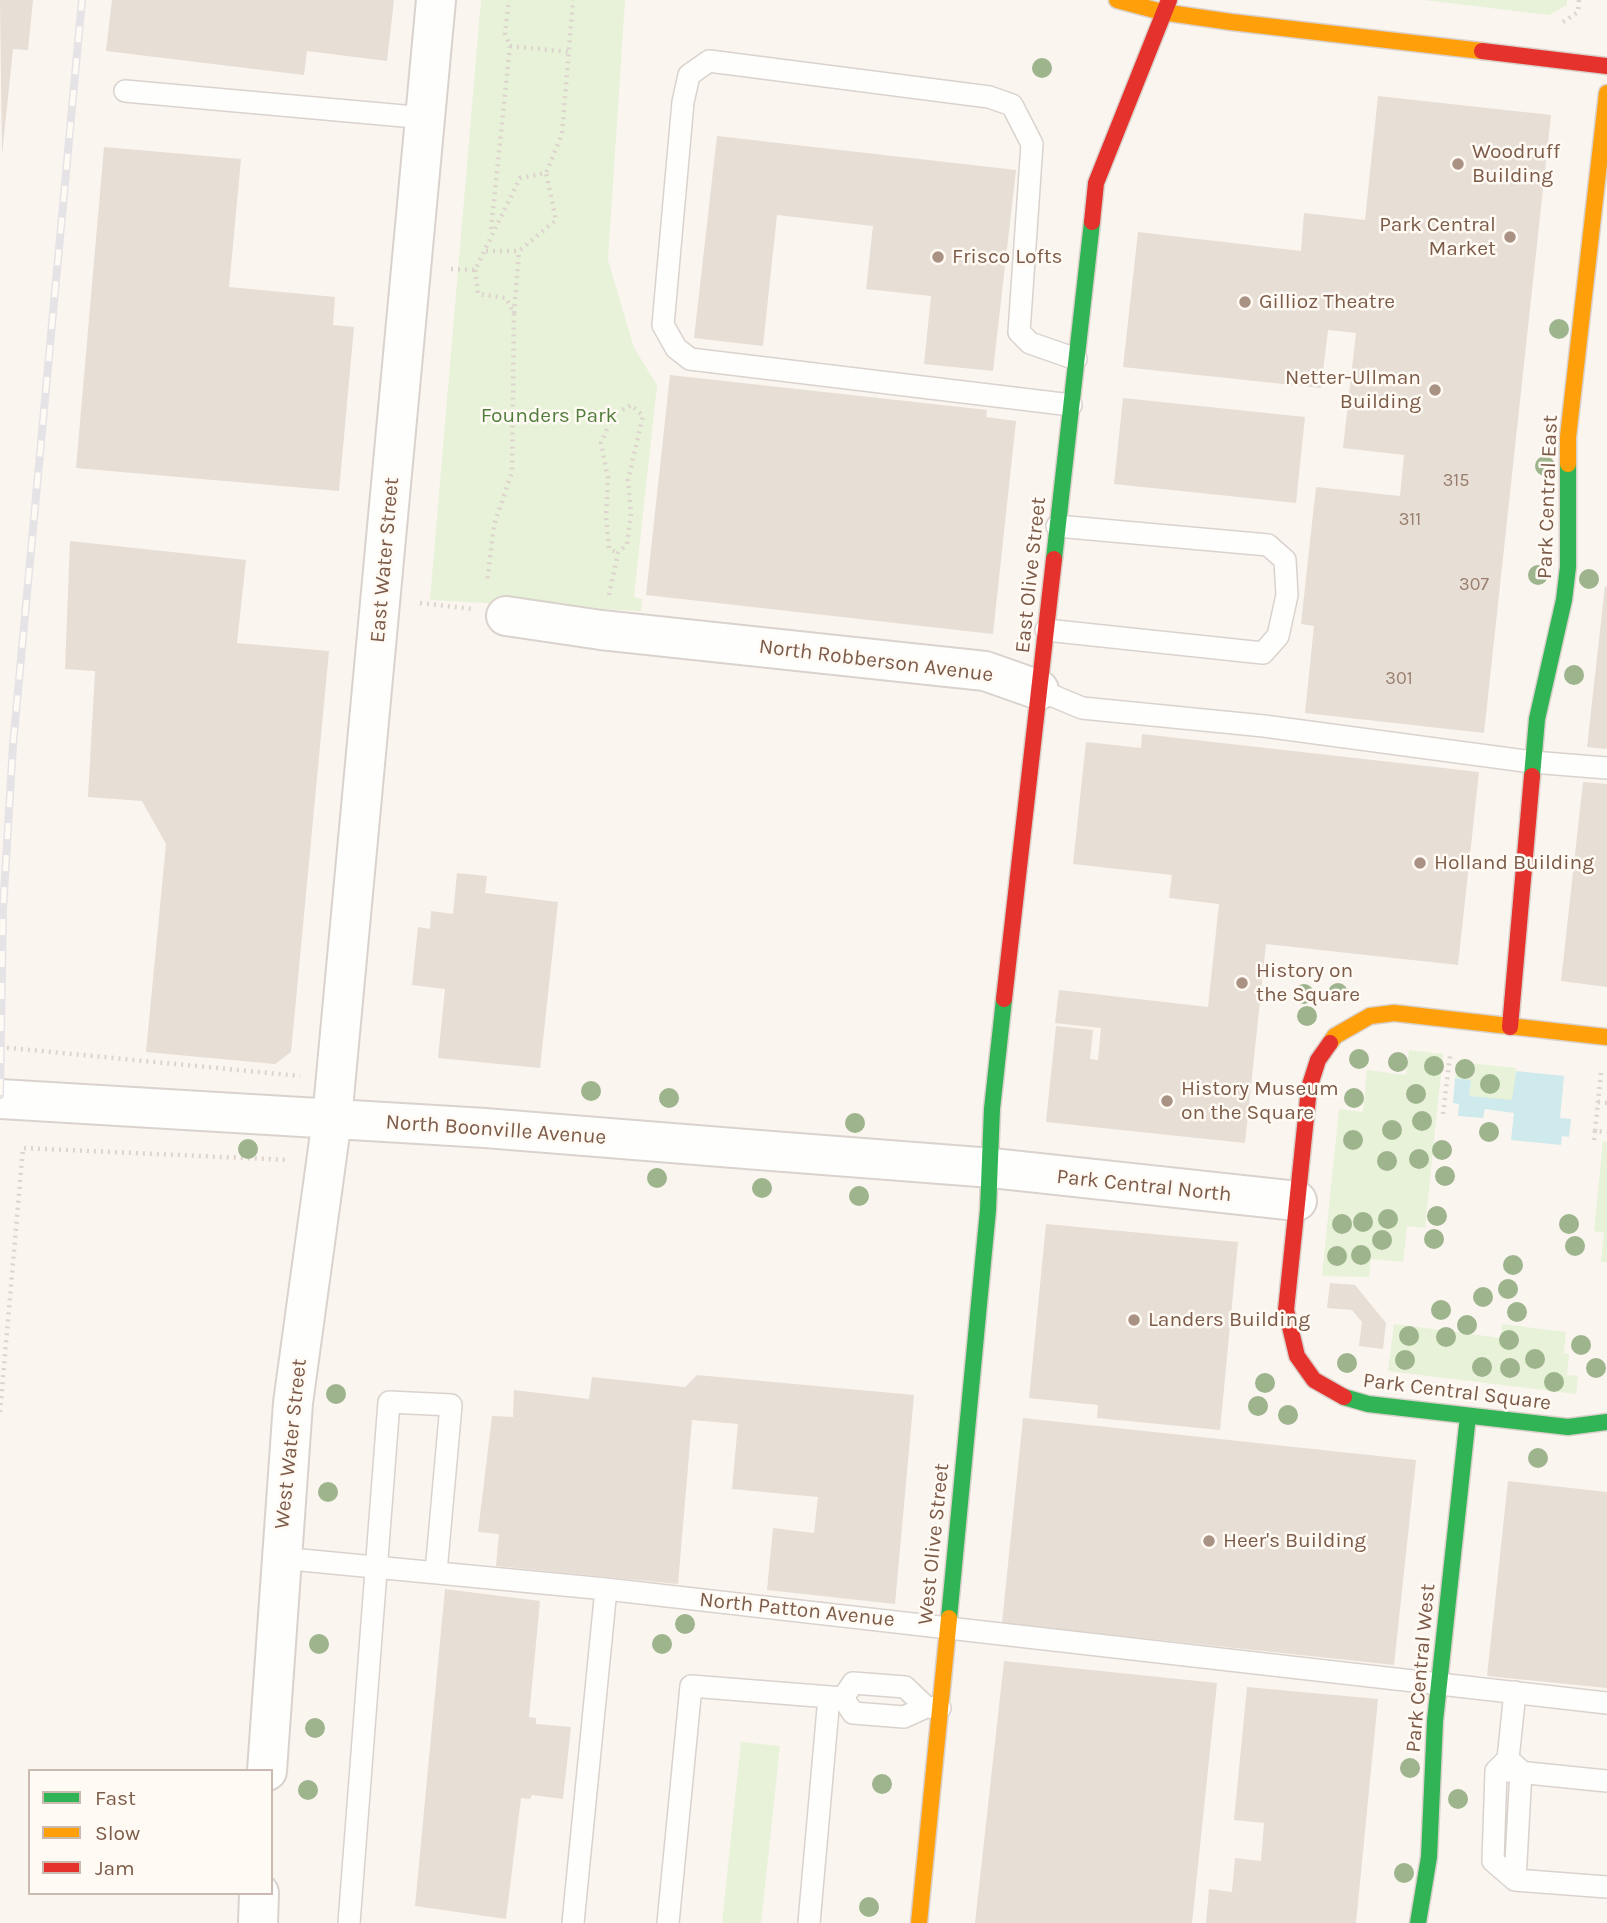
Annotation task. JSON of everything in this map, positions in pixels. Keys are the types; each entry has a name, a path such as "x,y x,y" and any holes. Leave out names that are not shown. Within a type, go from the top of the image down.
{"main road":[{"path":"1117,0 1607,66"},
{"name":"East Olive Street","path":"992,1168 992,1109 1096,183 1166,6"},
{"name":"Park Central East","path":"1510,1027 1532,762 1541,690 1564,600 1568,567 1568,437 1607,93"},
{"name":"Park Central Square","path":"1607,1037 1380,1014 1357,1022 1335,1037 1318,1060 1312,1074 1297,1200 1287,1326 1297,1356 1314,1380 1336,1395 1350,1400 1569,1427 1607,1422"},
{"name":"West Olive Street","path":"919,1923 933,1708 947,1628 992,1168"},
{"name":"Park Central West","path":"1418,1923 1429,1857 1439,1684 1468,1416"}],"street":[{"name":"East Water Street","path":"332,1119 436,0"},
{"name":"North Robberson Avenue","path":"496,603 601,630 985,671 1039,690"},
{"name":"North Boonville Avenue","path":"0,1099 332,1119 992,1168"},
{"name":"West Water Street","path":"267,1769 293,1403 332,1119"},
{"name":"Park Central North","path":"992,1168 1297,1200"},
{"path":"258,1923 259,1895"}],"lane":[{"path":"1071,405 690,359 676,348 663,324 683,103 689,75 709,61 989,97 1012,106 1032,144 1019,332 1030,343 1076,359"},
{"path":"125,91 426,118"},
{"path":"1046,630 1263,653 1278,636 1287,595 1285,560 1268,545 1057,526"},
{"name":"North Robberson Avenue","path":"1039,690 1082,708 1265,726 1532,762 1607,768"},
{"path":"349,1923 389,1402 451,1405 436,1572"},
{"name":"North Patton Avenue","path":"280,1558 606,1589 1607,1703"},
{"path":"573,1923 606,1589"},
{"path":"809,1923 836,1698 853,1683 905,1687 933,1708"},
{"path":"668,1923 691,1686 836,1698 853,1713 904,1717 933,1708"},
{"path":"1516,1692 1508,1767 1493,1861 1515,1880 1607,1887"},
{"path":"1508,1767 1607,1781"}],"path":[{"path":"509,0 505,33 510,46 491,234 486,251 475,270 478,294 506,298 514,313"},
{"path":"486,251 519,251 556,220 547,173 562,134 573,0"},
{"path":"510,46 569,52"},
{"path":"491,234 520,178 547,173"},
{"path":"496,603 494,525 512,472 514,313 519,251"},
{"path":"451,269 475,270"},
{"path":"601,630 618,553 627,544 631,513 628,480 643,416 631,405 613,415 601,443 608,478 606,516 609,549 618,553"},
{"path":"420,603 455,607"},
{"path":"0,1047 302,1076"},
{"path":"1444,1114 1451,1049"},
{"path":"1594,1140 1601,1072"},
{"path":"1598,1102 1607,1103"},
{"path":"1595,1131 1607,1132"},
{"path":"0,1412 23,1149 291,1160 289,1173"}],"green space":[{"name":"Founders Park","path":"481,0 625,0 608,260 634,348 657,385 634,597 642,599 641,611 430,600"},
{"path":"1424,0 1567,0 1567,5 1549,15"},
{"path":"1409,1050 1443,1054 1425,1228 1407,1226 1403,1262 1371,1259 1369,1277 1322,1276 1339,1109 1363,1112 1367,1070 1406,1075"},
{"path":"1460,1062 1516,1068 1513,1101 1469,1096 1471,1080 1455,1078"},
{"path":"1603,1141 1607,1142 1607,1262 1601,1262 1604,1233 1594,1231"},
{"path":"1394,1324 1501,1338 1502,1324 1566,1332 1564,1353 1569,1354 1567,1375 1578,1376 1576,1394 1388,1371"},
{"path":"741,1742 780,1746 761,1923 722,1923"}],"water":[{"path":"1516,1071 1564,1076 1560,1118 1571,1119 1569,1137 1562,1136 1561,1145 1511,1140 1514,1113 1485,1109 1483,1118 1458,1116 1459,1104 1453,1103 1455,1078 1471,1080 1469,1096 1512,1100"}],"building":[{"path":"0,0 33,0 28,50 13,49 2,155"},
{"path":"112,0 394,0 387,61 307,51 304,75 106,51"},
{"path":"1378,96 1551,115 1484,733 1305,713 1314,626 1301,624 1316,487 1400,496 1404,455 1343,448 1356,333 1328,330 1321,388 1123,367 1138,232 1301,251 1304,213 1365,220"},
{"name":"Frisco Lofts","path":"717,136 1016,170 993,371 924,364 931,296 866,289 873,226 777,215 763,346 694,338"},
{"path":"104,147 241,159 229,287 335,297 333,325 354,327 339,491 76,468"},
{"path":"670,375 987,410 986,417 1016,421 993,634 646,595"},
{"path":"1123,398 1305,417 1296,503 1114,484"},
{"path":"70,541 246,560 237,643 329,651 291,1052 275,1064 146,1052 166,844 142,801 88,797 95,671 65,669"},
{"path":"1605,586 1607,587 1607,749 1587,747"},
{"path":"1142,734 1479,772 1458,965 1266,944 1245,1143 1046,1122 1056,1026 1093,1030 1090,1059 1098,1060 1101,1028 1055,1023 1059,990 1208,1007 1219,904 1169,898 1172,875 1073,864 1086,742 1141,748"},
{"path":"1583,782 1607,784 1607,987 1561,981"},
{"path":"457,873 487,876 485,893 558,902 540,1068 438,1058 445,989 412,985 418,927 430,929 431,911 453,914"},
{"name":"Landers Building","path":"1046,1224 1238,1242 1220,1430 1097,1418 1098,1405 1029,1398"},
{"path":"1330,1283 1355,1285 1386,1323 1383,1349 1359,1346 1362,1322 1352,1310 1327,1308"},
{"path":"697,1375 914,1395 895,1604 767,1590 773,1528 814,1533 818,1497 732,1489 738,1424 692,1420 678,1584 496,1566 499,1534 478,1532 492,1416 513,1417 514,1390 589,1399 592,1377 685,1387"},
{"name":"Heer's Building","path":"1023,1418 1416,1460 1394,1665 1002,1623"},
{"path":"1508,1481 1607,1492 1607,1688 1487,1676"},
{"path":"445,1589 540,1601 529,1717 536,1718 536,1724 571,1727 563,1799 532,1795 530,1799 521,1798 506,1919 415,1906"},
{"path":"1004,1661 1217,1683 1192,1923 975,1923"},
{"path":"1247,1687 1378,1699 1356,1923 1206,1923 1209,1889 1232,1892 1235,1858 1261,1861 1264,1823 1234,1820"}],"railway":[{"path":"0,1095 3,910 13,745 82,0"}],"traffic: fast":[{"path":"1054,559 1092,222"},
{"path":"1532,776 1537,719 1564,600 1568,567 1568,464"},
{"path":"949,1618 988,1210 992,1109 1004,999"},
{"path":"1344,1397 1368,1404 1568,1427 1607,1422"},
{"path":"1418,1923 1429,1857 1435,1721 1468,1416"}],"traffic: slow":[{"path":"1117,0 1162,12 1231,22 1482,51"},
{"path":"1568,464 1568,437 1607,93"},
{"path":"1330,1043 1335,1036 1370,1016 1394,1013 1607,1037"},
{"path":"919,1923 949,1618"}],"traffic: jam":[{"path":"1092,222 1096,183 1169,0"},
{"path":"1482,51 1607,66"},
{"path":"1004,999 1054,559"},
{"path":"1510,1027 1532,776"},
{"path":"1330,1043 1318,1060 1309,1088 1286,1310 1297,1356 1314,1380 1344,1397"}],"place":[{"name":"Woodruff Building","path":"1458,164"},
{"name":"Park Central Market","path":"1510,237"},
{"name":"Frisco Lofts","path":"938,257"},
{"name":"Gillioz Theatre","path":"1245,302"},
{"name":"Netter-Ullman Building","path":"1435,390"},
{"name":"Holland Building","path":"1420,863"},
{"name":"History on the Square","path":"1242,983"},
{"name":"History Museum on the Square","path":"1167,1101"},
{"name":"Landers Building","path":"1134,1320"},
{"name":"Heer's Building","path":"1209,1541"}]}
